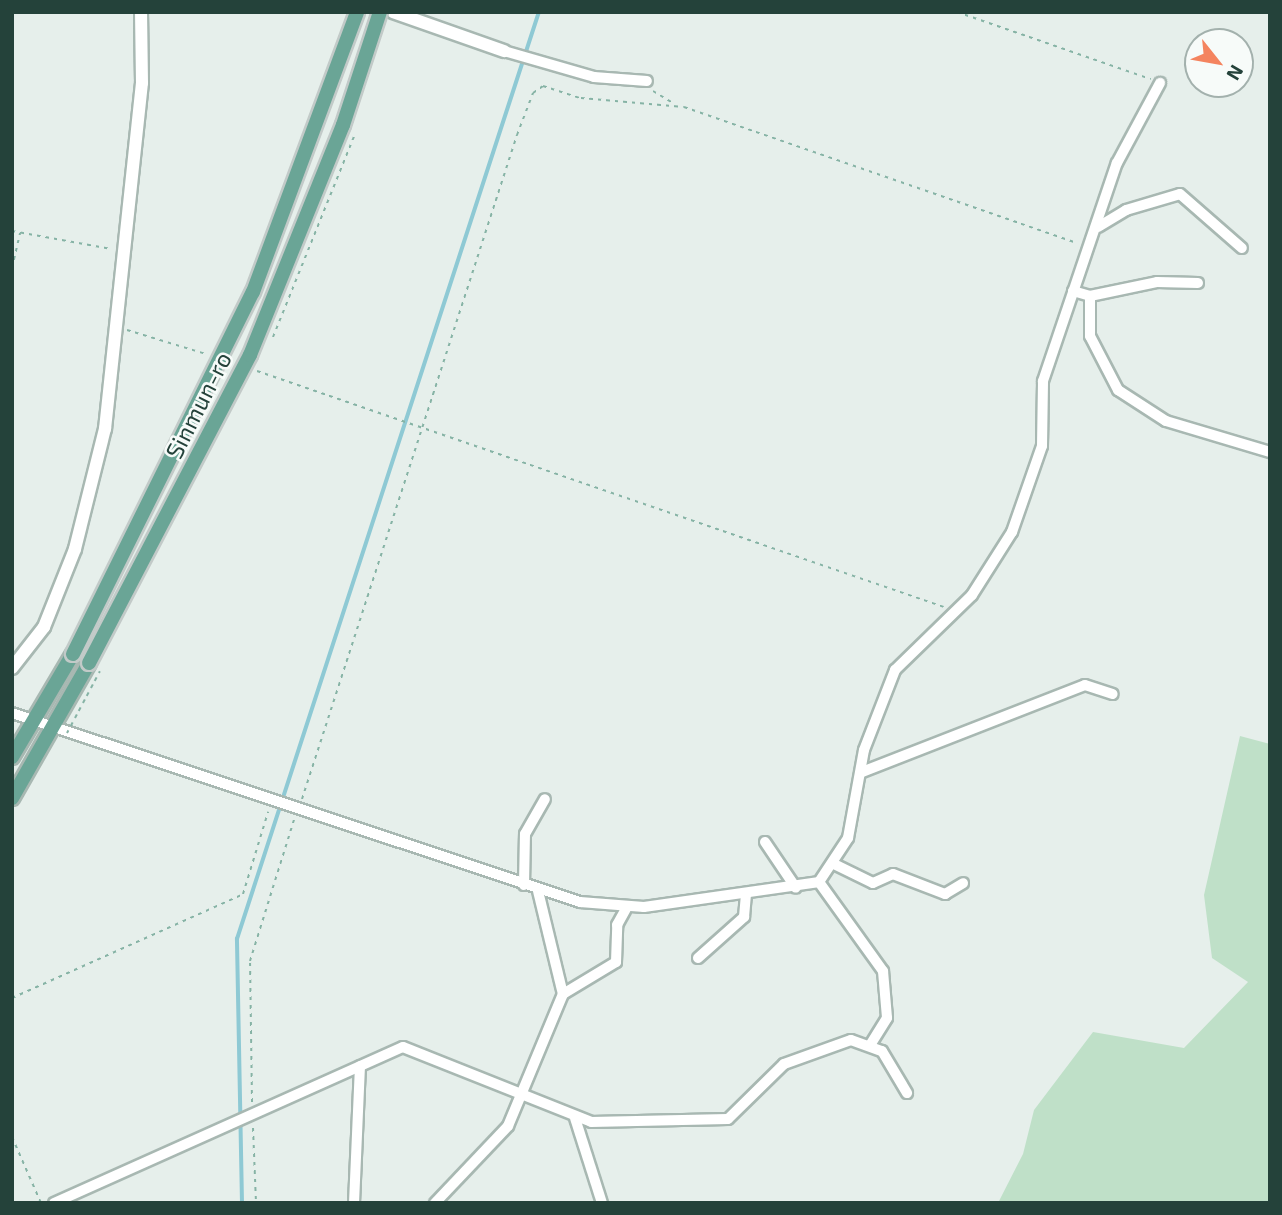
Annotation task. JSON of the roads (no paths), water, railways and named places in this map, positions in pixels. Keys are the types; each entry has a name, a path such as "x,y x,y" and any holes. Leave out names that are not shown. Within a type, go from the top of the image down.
{"main road":[{"name":"Sinmun-ro","path":"12,757 73,654 253,292 357,12"},
{"name":"Sinmun-ro","path":"12,798 89,663 250,355 343,125 380,12"}],"street":[{"path":"12,668 44,627 82,525 105,429 142,83 141,12"},
{"path":"393,12 556,67 643,81"},
{"path":"12,713 51,729 538,891 627,906 746,895 819,882 836,865 876,712 895,670 955,611 997,559 1034,474 1042,446 1043,381 1073,291 1091,248 1116,163 1160,83"},
{"path":"1098,227 1126,209 1180,194 1242,248"},
{"path":"1073,291 1090,296 1157,282 1198,282"},
{"path":"1090,296 1090,336 1118,390 1166,421 1270,452"},
{"path":"862,772 1085,685 1113,694"},
{"path":"524,886 525,834 545,799"},
{"path":"765,842 796,888"},
{"path":"836,865 873,883 893,874 945,894 963,883"},
{"path":"819,882 883,971 887,1018 871,1044"},
{"path":"435,1203 499,1137 523,1096 563,995 538,891"},
{"path":"698,957 744,917 746,895"},
{"path":"563,995 616,962 617,925 627,906"},
{"path":"54,1203 394,1050 414,1049 575,1118 728,1118 784,1064 835,1043 871,1044 891,1062 907,1093"},
{"path":"354,1203 360,1066"},
{"path":"575,1118 601,1203"}],"waterway":[{"path":"242,1203 237,939 539,12"}]}
